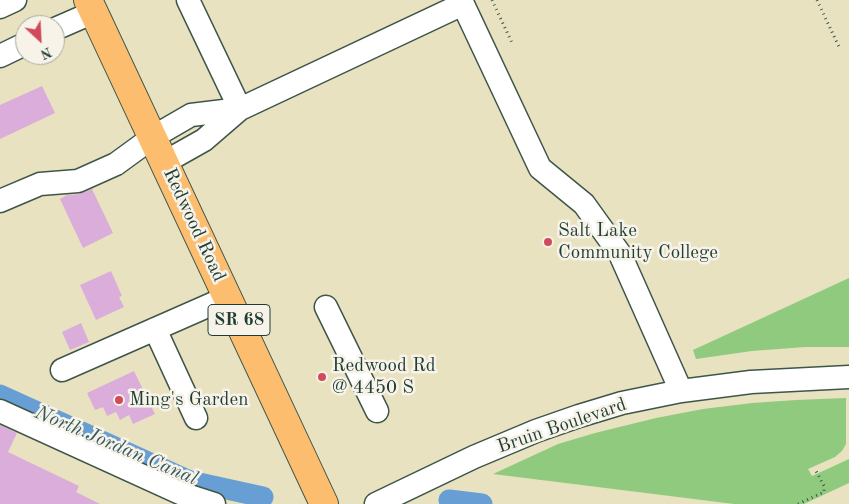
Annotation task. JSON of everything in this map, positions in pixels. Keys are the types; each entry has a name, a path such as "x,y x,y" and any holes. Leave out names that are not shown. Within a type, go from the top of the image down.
{"main road":[{"name":"Redwood Road","path":"91,6 324,504"}],"street":[{"path":"0,7 15,0"},
{"path":"188,0 240,109"},
{"path":"165,162 204,140 240,109 462,2 540,168 584,204 620,254 681,392"},
{"path":"65,23 91,6"},
{"path":"0,56 15,49"},
{"path":"0,201 40,184 78,182 116,164 153,137 192,115 240,109"},
{"path":"62,370 228,296"},
{"path":"326,307 377,411"},
{"path":"155,329 196,418"},
{"name":"Bruin Boulevard","path":"376,504 474,457 579,416 622,403 751,382 849,377"},
{"path":"0,411 180,493 214,504"}],"path":[{"path":"493,0 513,45"},
{"path":"817,0 840,49"},
{"path":"798,504 824,492 824,486 816,470"}],"green space":[{"path":"849,278 849,347 805,347 752,351 696,359 693,350"},
{"path":"846,398 846,444 835,457 808,469 812,476 849,459 849,483 804,504 734,504 493,474 558,444 656,418 703,409 752,403"}],"building":[{"path":"42,86 55,113 0,139 0,105"},
{"path":"92,189 113,233 83,248 60,199 67,195 79,194"},
{"path":"111,271 122,296 119,297 124,307 96,320 80,285"},
{"path":"81,323 89,342 70,350 62,332"},
{"name":"Ming's Garden","path":"134,371 155,414 133,424 129,415 120,420 116,412 107,416 103,407 95,410 87,393"},
{"path":"0,425 17,433 8,452 79,486 76,492 100,504 0,504"}],"waterway":[{"name":"North Jordan Canal","path":"0,395 190,481 263,497"},
{"name":"North Jordan Canal","path":"449,500 482,504"}],"place":[{"name":"Salt Lake Community College","path":"548,242"},
{"name":"Redwood Rd @ 4450 S","path":"322,377"},
{"name":"Ming's Garden","path":"119,400"}]}
